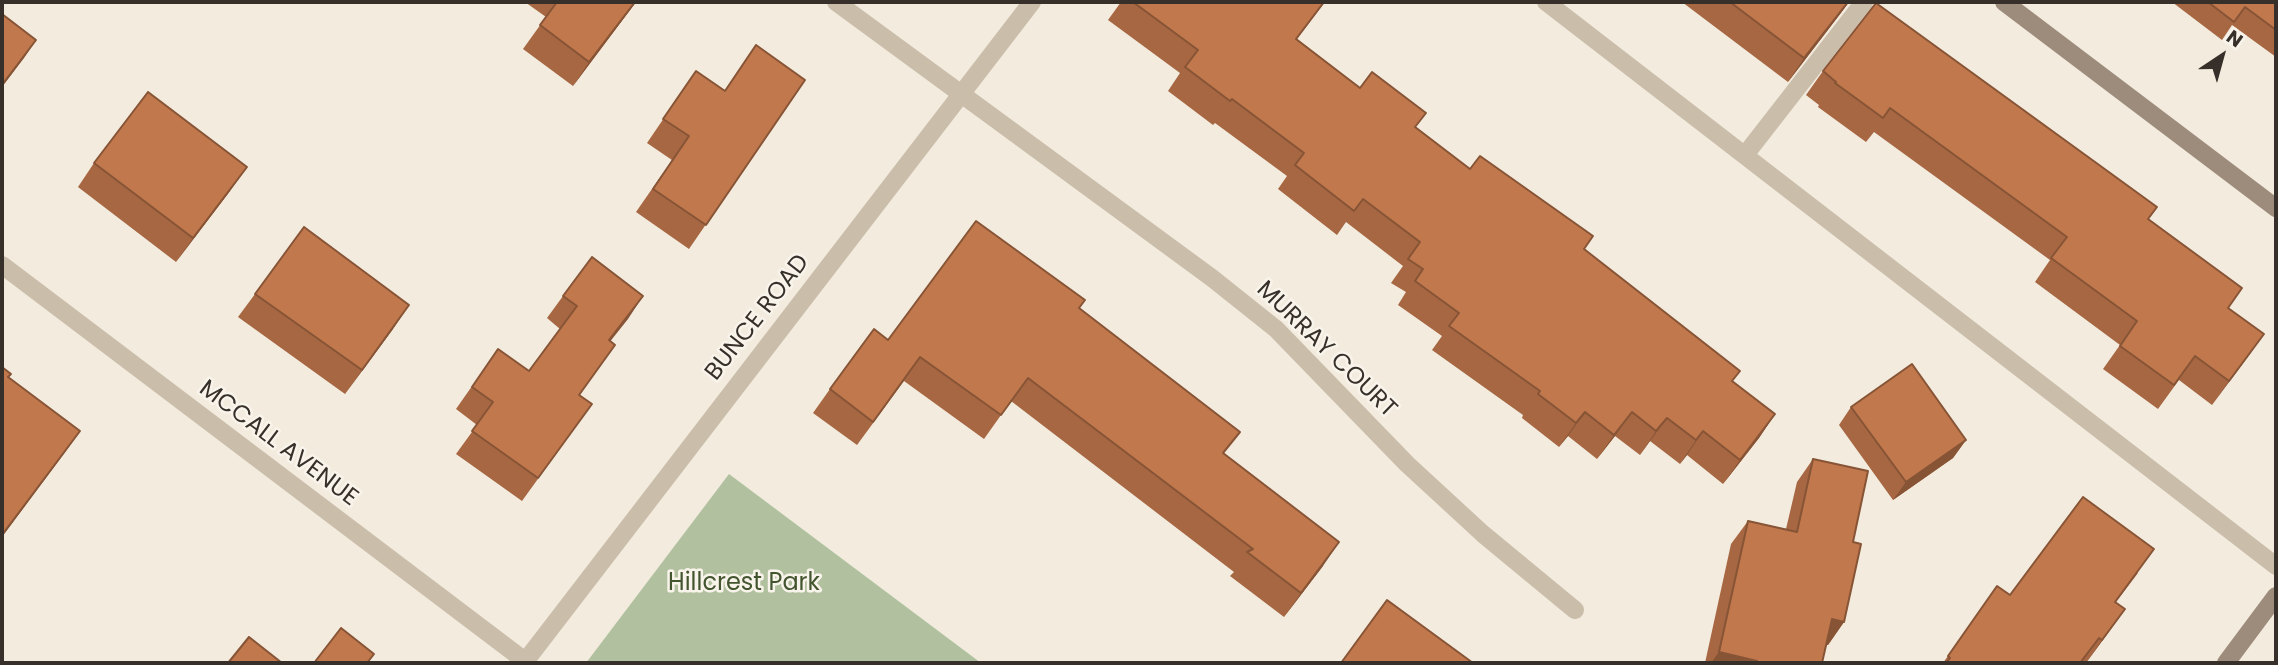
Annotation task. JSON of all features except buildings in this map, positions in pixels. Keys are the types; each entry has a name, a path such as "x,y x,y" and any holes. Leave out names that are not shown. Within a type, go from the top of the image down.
{"street":[{"name":"MURRAY COURT","path":"836,2 1212,278 1276,329 1407,464 1483,534 1575,610"},
{"name":"BUNCE ROAD","path":"524,662 1032,2"},
{"path":"1546,2 2276,566"},
{"path":"1745,155 1864,2"},
{"path":"2004,2 2276,208"},
{"name":"MCCALL AVENUE","path":"2,265 524,662"},
{"path":"2226,663 2276,596"}],"green space":[{"name":"Hillcrest Park","path":"729,474 981,663 586,663"}]}
